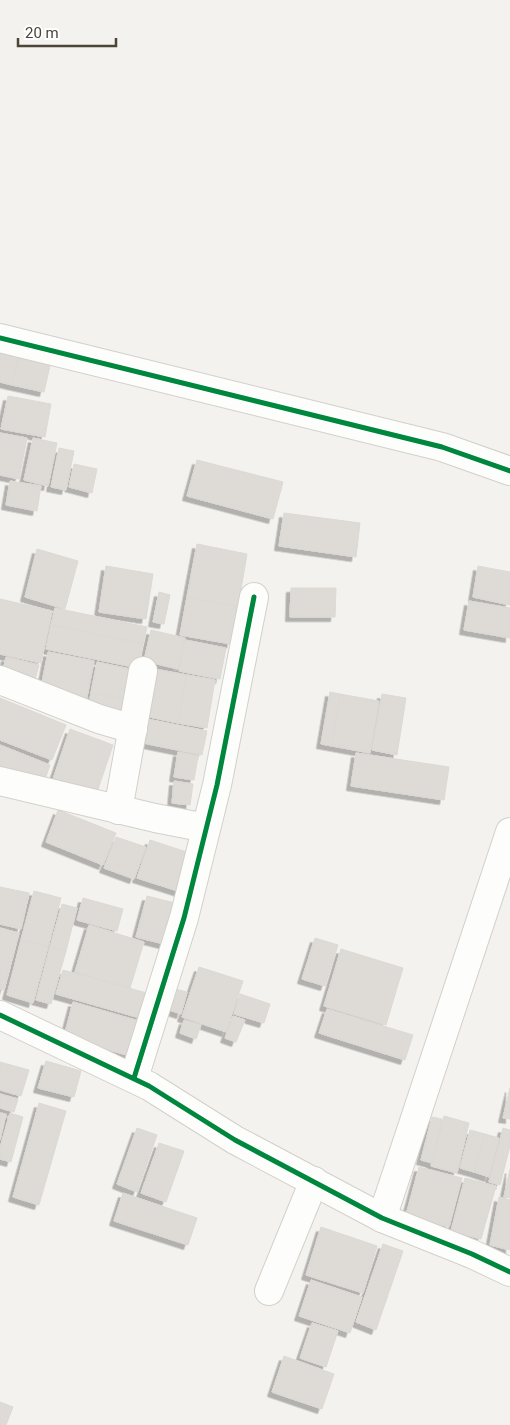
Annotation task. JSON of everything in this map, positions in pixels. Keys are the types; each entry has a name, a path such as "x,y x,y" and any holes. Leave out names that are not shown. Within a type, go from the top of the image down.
{"street":[{"path":"0,338 442,448 510,470"},
{"path":"134,1078 184,918 217,785 254,597"},
{"path":"118,810 143,671"},
{"path":"0,680 99,719 133,729"},
{"path":"0,781 118,810 206,828"},
{"path":"382,1218 510,832"},
{"path":"0,1016 134,1078 235,1140 382,1218 472,1254 510,1272"},
{"path":"269,1292 314,1181"}],"building":[{"path":"0,345 20,349 12,385 0,382"},
{"path":"20,349 52,357 44,392 12,385"},
{"path":"8,396 51,404 45,437 1,429"},
{"path":"0,433 27,438 19,479 0,475"},
{"path":"33,438 57,443 48,486 24,480"},
{"path":"59,448 74,451 66,490 51,487"},
{"path":"197,460 283,482 273,519 187,496"},
{"path":"74,464 97,469 92,493 69,487"},
{"path":"10,481 41,486 37,511 6,505"},
{"path":"284,513 360,523 356,557 279,546"},
{"path":"197,544 247,554 238,607 187,597"},
{"path":"37,549 78,561 65,609 25,597"},
{"path":"106,566 153,574 146,619 99,612"},
{"path":"478,566 510,572 510,605 473,597"},
{"path":"291,588 336,588 335,617 290,617"},
{"path":"159,592 170,595 164,624 153,622"},
{"path":"187,597 238,607 231,644 180,635"},
{"path":"0,599 52,611 41,663 0,654"},
{"path":"469,601 510,608 510,638 464,630"},
{"path":"55,608 147,627 143,644 51,625"},
{"path":"51,625 143,644 138,668 46,649"},
{"path":"151,630 185,638 178,669 144,661"},
{"path":"185,640 226,648 220,679 179,671"},
{"path":"48,652 94,661 86,702 40,693"},
{"path":"6,657 39,665 34,683 2,676"},
{"path":"97,662 139,671 135,701 91,693"},
{"path":"149,668 187,675 178,723 140,715"},
{"path":"187,675 215,680 207,728 178,723"},
{"path":"330,692 340,694 332,746 321,744"},
{"path":"91,693 135,701 132,719 88,710"},
{"path":"340,694 379,701 370,753 332,746"},
{"path":"382,694 406,698 397,755 372,750"},
{"path":"0,698 66,725 52,760 0,740"},
{"path":"147,719 207,731 202,755 143,743"},
{"path":"70,729 113,745 95,798 52,782"},
{"path":"0,745 50,765 43,785 0,770"},
{"path":"178,752 198,756 194,780 174,777"},
{"path":"356,753 449,767 444,800 351,786"},
{"path":"174,781 193,784 190,805 172,803"},
{"path":"58,810 116,833 103,865 46,842"},
{"path":"116,837 146,847 134,879 104,868"},
{"path":"150,840 196,855 184,893 137,878"},
{"path":"0,887 29,893 21,929 0,924"},
{"path":"34,891 61,898 48,947 21,940"},
{"path":"147,896 175,903 164,944 136,937"},
{"path":"83,898 123,909 117,931 77,920"},
{"path":"62,904 77,908 66,951 50,947"},
{"path":"89,925 144,942 130,988 75,972"},
{"path":"0,928 19,933 4,990 0,989"},
{"path":"315,938 338,945 325,986 302,979"},
{"path":"21,940 48,947 33,1003 7,995"},
{"path":"50,947 66,951 51,1004 36,1000"},
{"path":"341,949 403,968 386,1025 324,1006"},
{"path":"199,967 243,981 226,1032 182,1017"},
{"path":"63,970 147,993 140,1018 56,994"},
{"path":"171,988 187,992 181,1014 166,1009"},
{"path":"240,994 270,1004 264,1023 234,1014"},
{"path":"73,1002 139,1021 130,1056 64,1037"},
{"path":"327,1009 413,1035 405,1060 319,1033"},
{"path":"233,1016 245,1020 236,1042 225,1038"},
{"path":"184,1020 201,1025 196,1039 180,1033"},
{"path":"46,1061 81,1071 74,1097 38,1088"},
{"path":"0,1062 29,1070 21,1096 0,1090"},
{"path":"510,1088 510,1119 503,1118"},
{"path":"0,1094 18,1099 14,1112 0,1108"},
{"path":"39,1103 66,1111 39,1205 13,1197"},
{"path":"0,1113 6,1114 0,1140"},
{"path":"10,1113 23,1117 11,1162 0,1159 0,1148"},
{"path":"444,1116 469,1123 457,1173 431,1166"},
{"path":"432,1117 442,1119 432,1163 421,1160"},
{"path":"137,1128 157,1135 137,1192 117,1184"},
{"path":"503,1128 510,1130 510,1146 500,1185 489,1182"},
{"path":"470,1130 485,1134 474,1172 460,1168"},
{"path":"485,1134 499,1138 489,1177 474,1172"},
{"path":"159,1143 184,1151 166,1202 141,1193"},
{"path":"419,1167 462,1178 449,1227 406,1215"},
{"path":"510,1169 510,1198 504,1197"},
{"path":"465,1178 496,1186 481,1239 451,1231"},
{"path":"123,1193 197,1218 188,1245 114,1221"},
{"path":"499,1197 510,1200 510,1250 490,1245"},
{"path":"321,1227 377,1246 363,1293 306,1275"},
{"path":"383,1244 403,1251 376,1330 356,1322"},
{"path":"311,1280 362,1297 350,1333 299,1316"},
{"path":"312,1323 338,1331 326,1367 300,1358"},
{"path":"284,1356 334,1374 322,1409 272,1392"},
{"path":"0,1402 13,1407 6,1425 0,1425"}],"cycle path":[{"path":"0,338 442,447 510,471"},
{"path":"134,1078 184,918 217,785 254,597"},
{"path":"0,1015 149,1086 235,1140 382,1218 472,1254 510,1272"}]}
